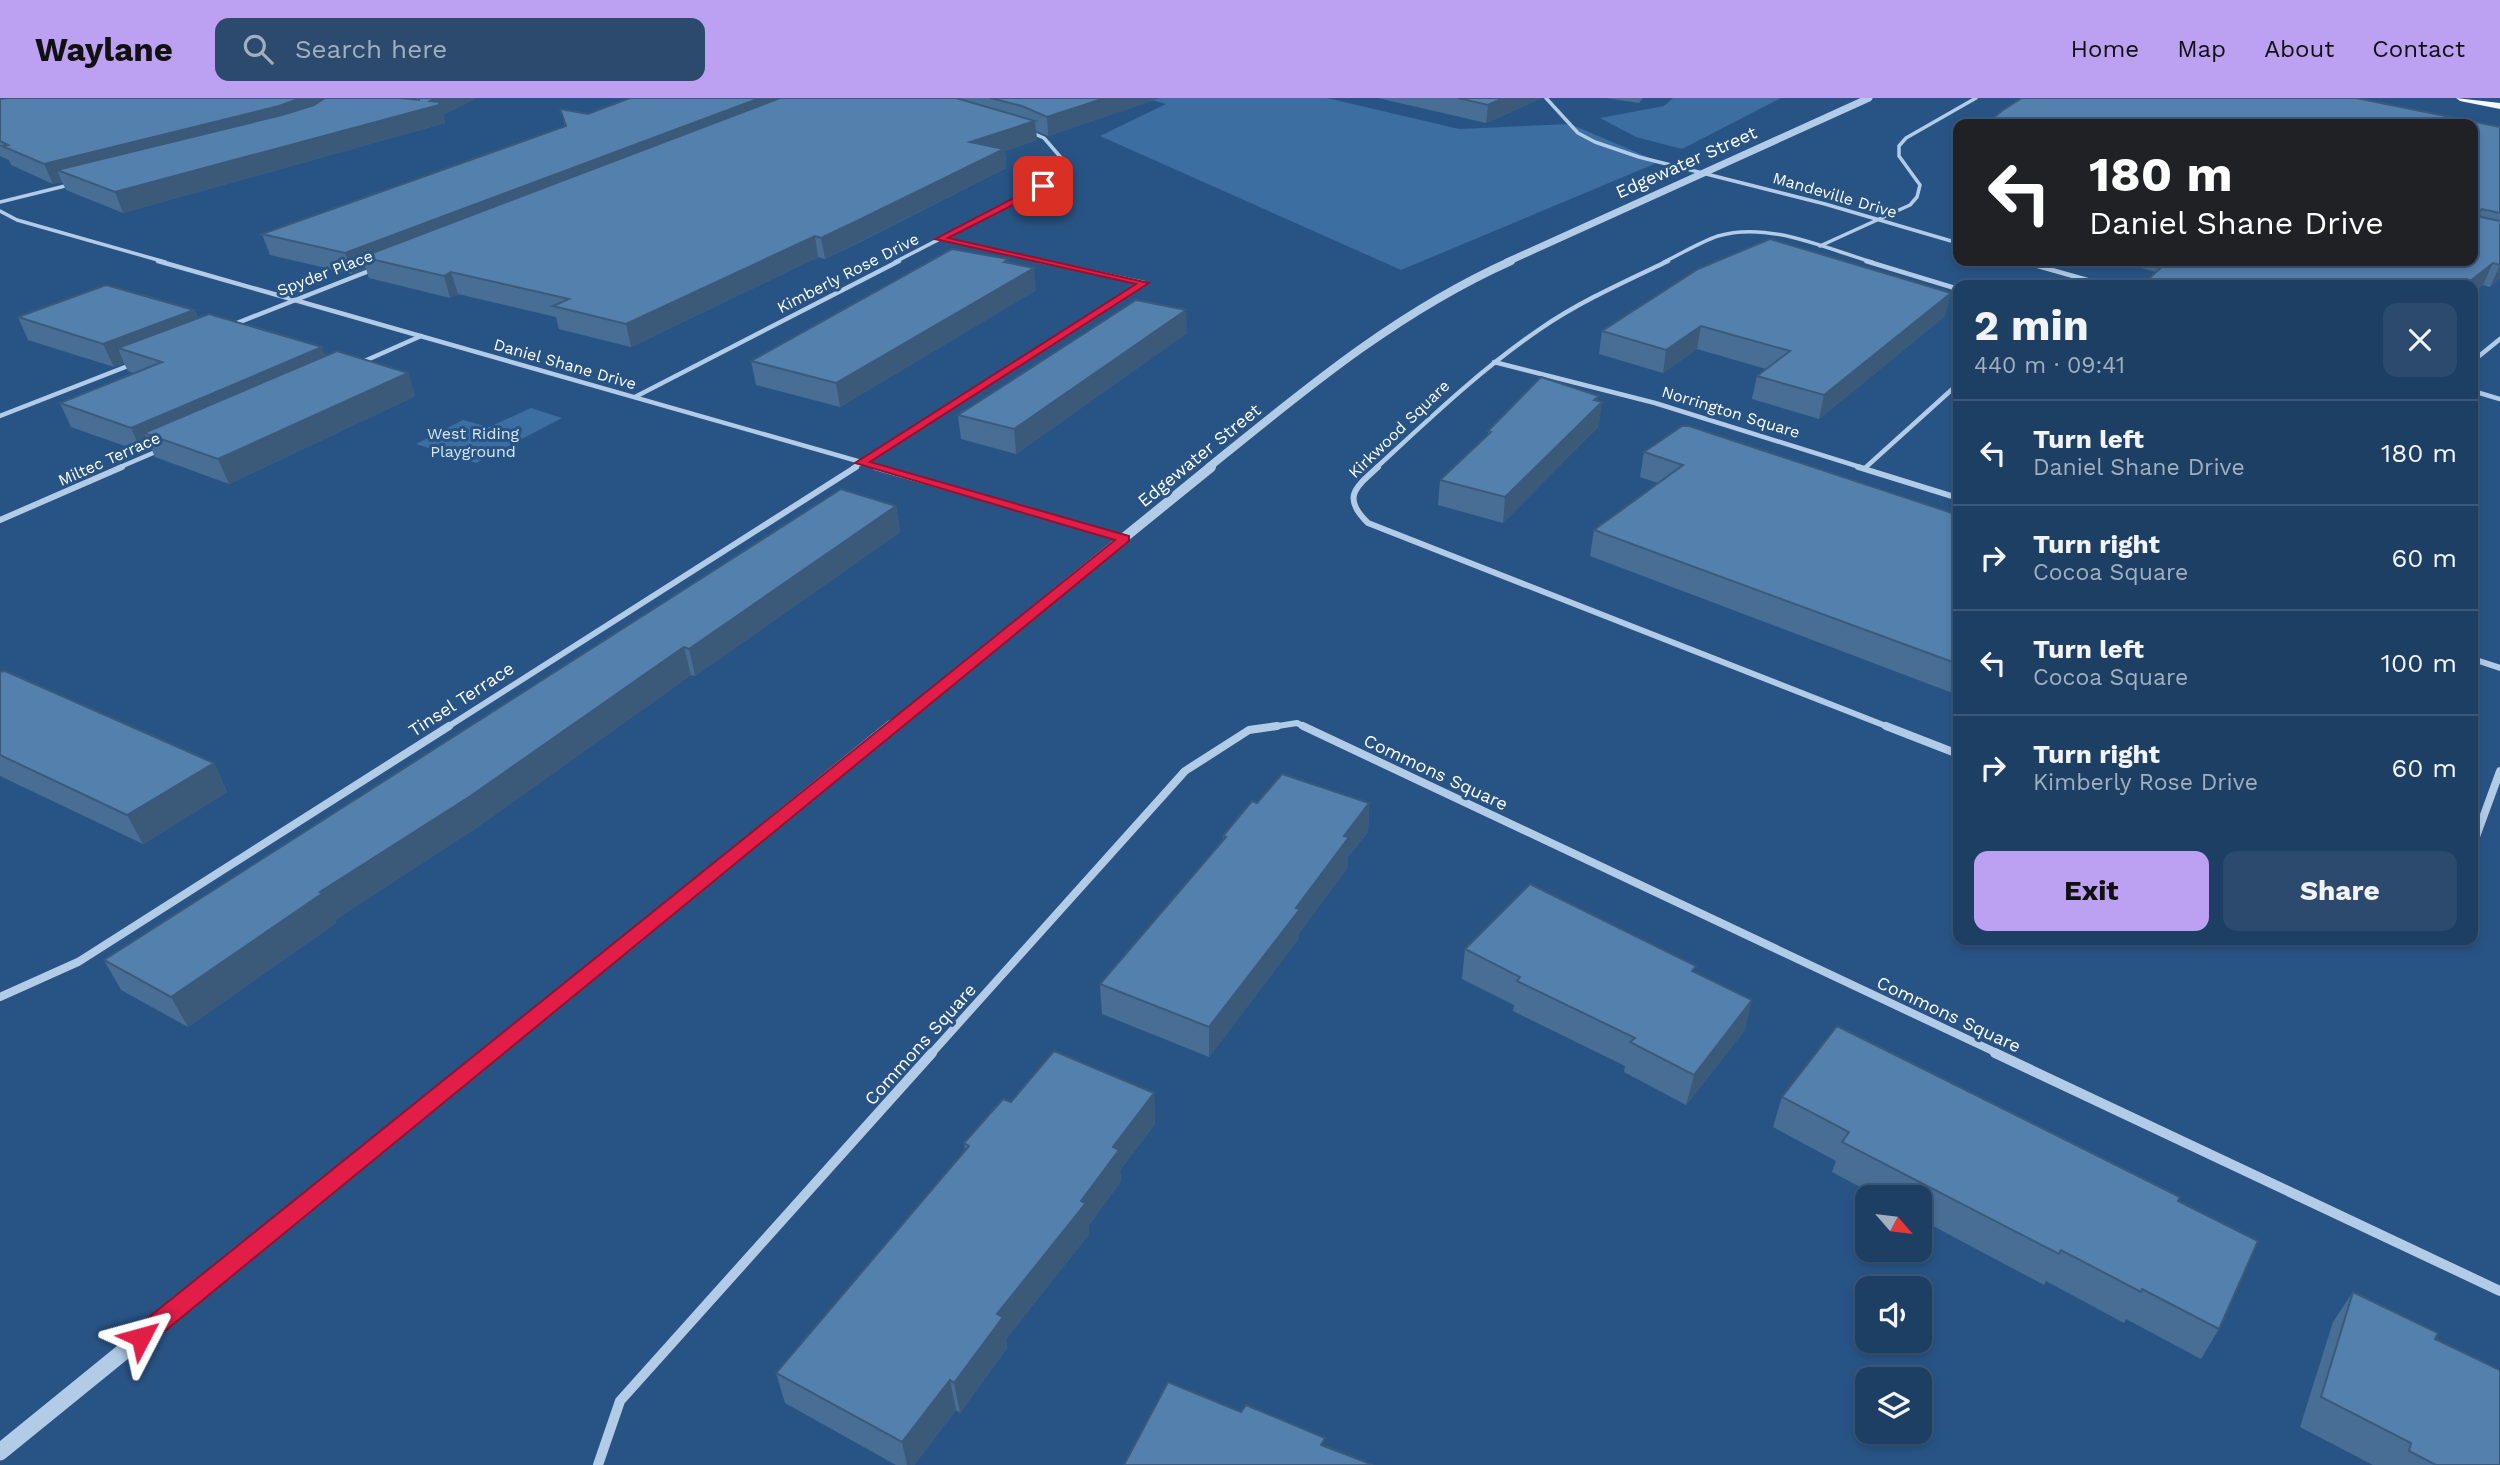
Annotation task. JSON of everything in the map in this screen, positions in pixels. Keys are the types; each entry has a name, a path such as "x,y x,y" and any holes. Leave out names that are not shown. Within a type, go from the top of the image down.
{"main road":[{"path":"2460,98 2500,106"}],"street":[{"name":"Mandeville Drive","path":"1546,98 1578,133 1595,142 1639,157 1953,242"},
{"name":"Edgewater Street","path":"0,1452 1339,362 1426,304 1479,275 1869,98"},
{"path":"1819,246 1910,205 1919,197 1922,187 1918,177 1899,156 1899,146 1906,138 1976,98"},
{"name":"Kimberly Rose Drive","path":"634,397 1043,186 1057,174 1063,160 1044,138 1022,129"},
{"path":"0,202 76,183"},
{"name":"Daniel Shane Drive","path":"0,211 17,220 1124,538"},
{"name":"Kirkwood Square","path":"1953,287 1773,234 1732,233 1718,236 1593,298 1541,328 1494,362 1356,487 1351,498 1355,511 1368,523 1953,752"},
{"name":"Tinsel Terrace","path":"0,997 78,962 1144,283 940,239"},
{"name":"Spyder Place","path":"232,325 387,264"},
{"path":"2038,266 2087,280"},
{"path":"357,364 421,336"},
{"path":"2478,357 2500,339"},
{"path":"0,415 142,360"},
{"name":"Norrington Square","path":"1494,362 1655,403 1953,496"},
{"path":"1865,468 1953,389"},
{"path":"2478,392 2500,399"},
{"name":"Miltec Terrace","path":"0,520 166,447"},
{"path":"2478,661 2500,668"},
{"name":"Commons Square","path":"598,1465 620,1401 1185,771 1249,730 1297,723 2500,1291"},
{"path":"2478,831 2500,771"}],"green space":[{"path":"1145,98 1327,98 1459,129 1570,124 1659,162 1401,270 1100,136 1166,104"},
{"path":"1673,98 1781,98 1682,149 1636,137 1600,118 1664,106"},
{"name":"West Riding Playground","path":"531,408 562,418 476,463 416,444 463,420 489,427"}],"building":[{"path":"301,98 279,106 44,164 2,146 8,145 0,141 0,99"},
{"path":"325,98 435,98 430,101 439,102 439,105 115,192 57,170 282,115 314,105"},
{"path":"630,98 760,98 345,253 262,234 566,126 560,109 588,114"},
{"path":"780,98 956,98 1035,121 970,142 1004,149 821,238 815,236 626,324 553,306 569,299 451,272 444,276 362,257"},
{"path":"990,98 1105,98 1047,117 1022,106"},
{"path":"1458,98 1503,98 1488,105"},
{"path":"2022,98 2356,98 2460,119 1992,119"},
{"path":"2478,123 2500,127 2500,213 2482,209 2478,213"},
{"path":"2478,213 2481,217 2500,221 2500,265 2493,263 2471,280 2147,280 2163,266 2478,266"},
{"path":"1770,239 1951,293 1824,395 1757,376 1790,351 1701,326 1666,350 1602,331 1698,269"},
{"path":"952,249 1008,259 1004,262 1034,268 836,383 751,361"},
{"path":"106,285 194,310 103,344 18,317"},
{"path":"1136,300 1186,310 1014,429 958,415"},
{"path":"209,314 322,347 131,428 60,403 162,362 118,348"},
{"path":"337,351 408,373 218,459 144,433"},
{"path":"1541,377 1599,396 1594,400 1602,402 1505,497 1440,480 1491,432 1488,431"},
{"path":"1682,426 1689,426 1953,513 1953,662 1594,530 1683,465 1644,452"},
{"path":"841,489 896,506 689,649 684,647 469,797 320,892 323,893 171,997 104,960"},
{"path":"5,671 214,763 127,815 0,755 0,672"},
{"path":"1282,774 1369,803 1344,836 1349,837 1296,908 1300,909 1209,1027 1100,984 1226,837 1223,836 1252,801 1257,803"},
{"path":"1530,884 1696,966 1692,971 1752,1000 1694,1075 1630,1042 1635,1038 1517,981 1520,977 1465,949"},
{"path":"1837,1026 2180,1197 2178,1201 2258,1241 2219,1329 2061,1250 2059,1254 1932,1188 1932,1185 1925,1185 1842,1142 1849,1132 1782,1097"},
{"path":"1054,1051 1154,1093 1113,1147 1119,1150 1081,1201 1086,1203 997,1314 1003,1317 954,1383 950,1380 902,1442 776,1373 969,1146 964,1143 1003,1099 1011,1102"},
{"path":"2353,1292 2438,1333 2435,1339 2500,1370 2500,1465 2436,1465 2409,1451 2411,1443 2321,1397"},
{"path":"1168,1382 1241,1412 1246,1405 1325,1438 1321,1445 1373,1465 1124,1465"}],"route":[{"path":"141,1337 1124,538 861,463 1144,283 940,239 1043,186"}]}
